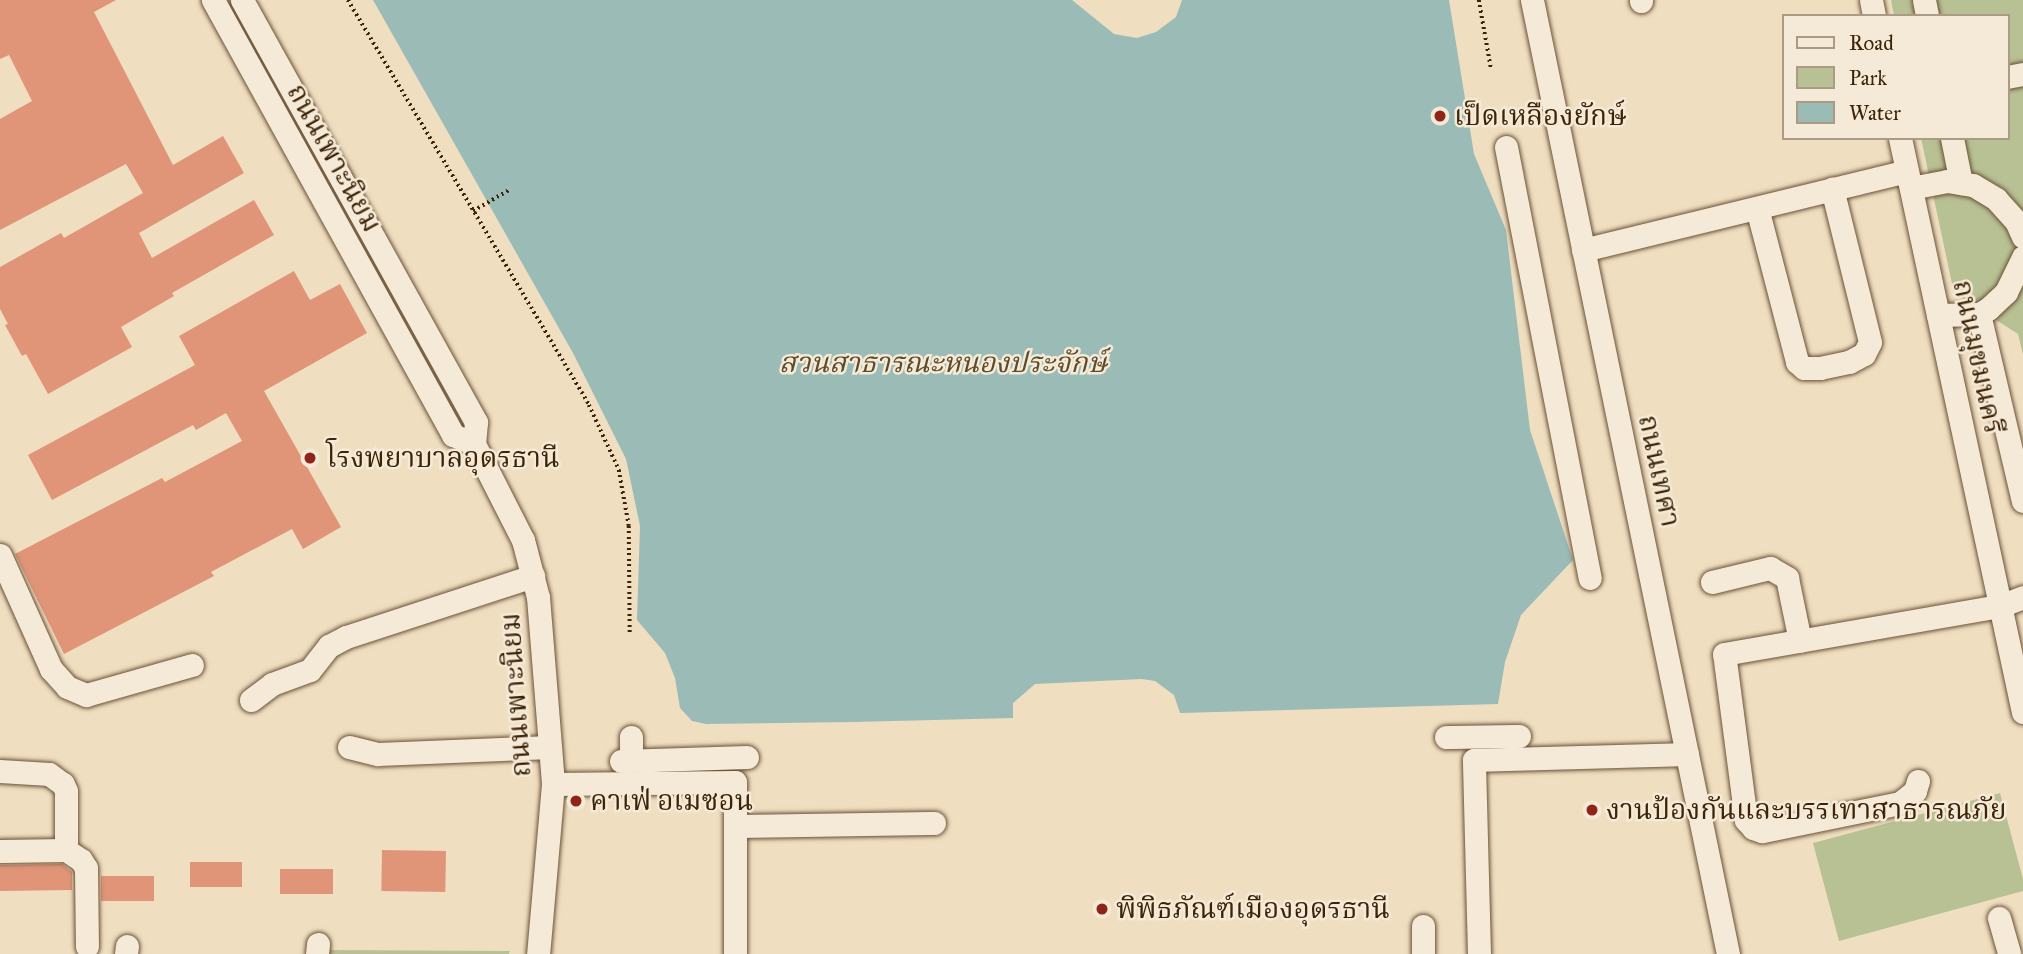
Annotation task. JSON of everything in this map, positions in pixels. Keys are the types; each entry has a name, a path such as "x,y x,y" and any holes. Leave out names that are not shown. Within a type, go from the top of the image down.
{"street":[{"name":"ถนนเพาะนิยม","path":"213,0 453,435 474,444"},
{"name":"ถนนเพาะนิยม","path":"242,0 476,422 474,444 523,540 538,597 553,784 538,954"},
{"name":"ถนนเทศา","path":"1532,0 1728,954"},
{"name":"ถนนมุขมนครี","path":"1900,140 2023,712"},
{"path":"1952,140 1961,183"},
{"path":"1506,146 1590,578"},
{"path":"1583,250 1832,189 1909,179 1947,181 1973,186 1996,199 2016,221 2023,237"},
{"path":"1757,208 1797,362 1804,368 1819,369 1849,362 1864,354 1870,342 1832,189"},
{"path":"1938,315 1979,314 2006,292 2023,257"},
{"path":"1979,314 2023,501"},
{"path":"0,555 51,669 67,687 86,695 192,665"},
{"path":"1712,582 1770,568 1787,578 1800,641"},
{"path":"251,700 272,684 310,670 329,646 346,637 533,576"},
{"path":"1917,781 1916,791 1900,803 1762,831 1749,824 1724,654 2000,606 2023,597"},
{"path":"1446,737 1519,736"},
{"path":"631,737 626,761 747,757"},
{"path":"349,747 378,754 550,747"},
{"path":"1479,954 1474,760 1687,754"},
{"path":"0,771 49,774 63,784 66,791 66,850"},
{"path":"553,784 735,782 735,954"},
{"path":"735,826 934,822"},
{"path":"0,851 66,850 78,856 86,868 87,946"},
{"path":"1999,918 2010,954"},
{"path":"1423,926 1423,954"}],"path":[{"path":"348,0 589,405 619,470 629,526 630,632"},
{"path":"1479,0 1491,68"},
{"path":"473,211 509,190"}],"green space":[{"path":"1891,0 2023,0 2023,355 2018,334 1954,293 1921,140 2009,140 2009,14 1894,14"},
{"path":"2000,793 2023,879 2023,891 1839,941 1813,843"},
{"path":"321,950 510,951 509,954 321,954"}],"water":[{"name":"สวนสาธารณะหนองประจักษ์","path":"373,0 1072,0 1114,34 1137,38 1156,32 1176,17 1182,0 1449,0 1474,154 1506,230 1530,430 1573,560 1521,615 1505,662 1498,704 1180,713 1174,695 1155,681 1142,679 1035,684 1013,703 1013,718 706,724 692,721 680,708 675,678 665,653 637,620 640,526 626,459 573,353"}],"building":[{"path":"0,0 116,0 94,12 173,165 223,136 244,173 139,233 152,258 254,200 274,235 172,293 174,296 121,327 132,347 48,394 26,354 22,356 5,325 8,324 0,309 0,267 61,233 64,238 143,193 126,164 0,230 0,119 32,101 9,55 0,59"},
{"path":"294,271 310,300 340,284 367,333 264,391 341,527 303,549 292,529 211,572 214,576 64,654 15,554 162,478 165,482 242,441 226,413 196,430 193,425 52,500 28,455 195,365 179,336"},
{"path":"382,850 446,851 445,892 381,891"},
{"path":"190,862 242,862 242,887 190,887"},
{"path":"62,864 72,872 72,890 0,891 0,865"},
{"path":"280,869 333,869 333,894 280,894"},
{"path":"101,876 154,876 154,901 101,901"}],"place":[{"name":"เป็ดเหลืองยักษ์","path":"1440,116"},
{"name":"โรงพยาบาลอุดรธานี","path":"310,458"},
{"name":"คาเฟ่ อเมซอน","path":"576,801"},
{"name":"งานป้องกันและบรรเทาสาธารณภัย","path":"1592,810"},
{"name":"พิพิธภัณฑ์เมืองอุดรธานี","path":"1102,909"}]}
